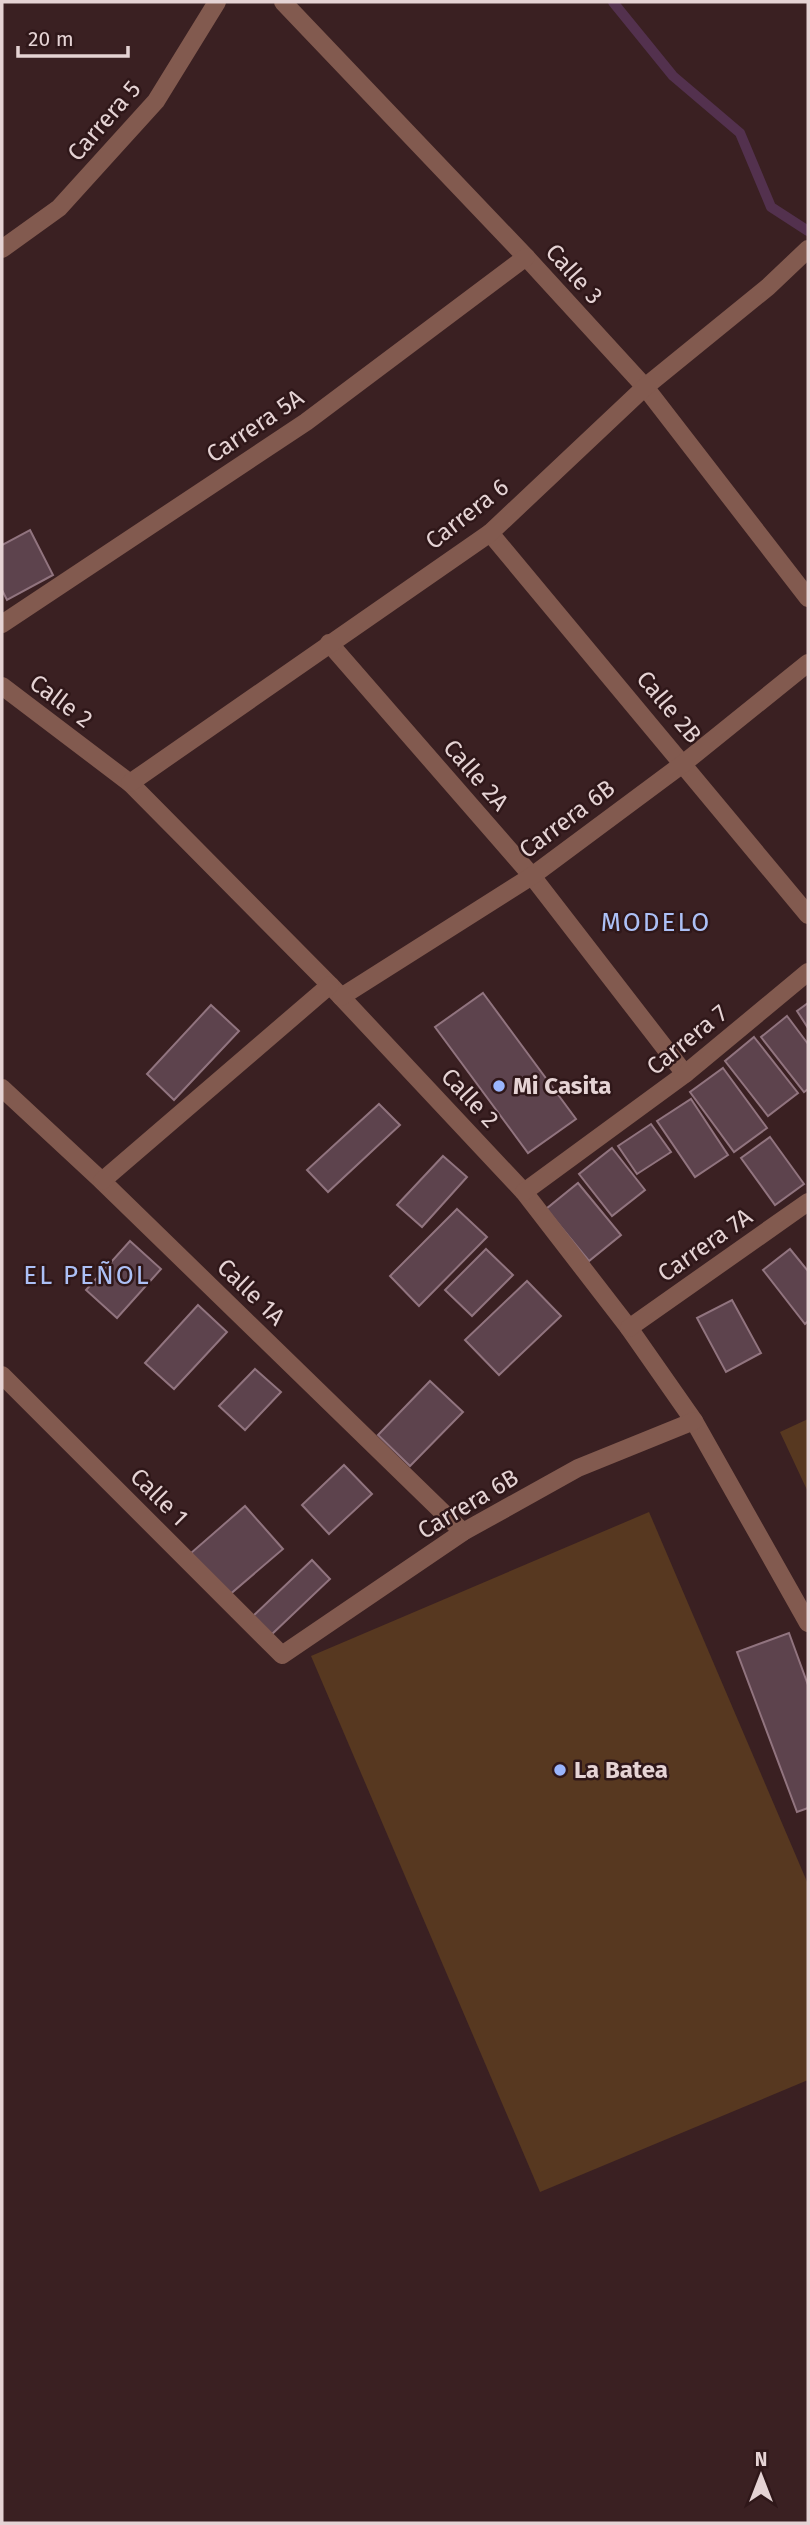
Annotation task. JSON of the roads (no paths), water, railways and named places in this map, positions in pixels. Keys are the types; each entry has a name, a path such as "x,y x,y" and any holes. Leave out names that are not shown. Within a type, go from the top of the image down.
{"street":[{"name":"Carrera 5","path":"2,249 60,208 156,101 217,2"},
{"name":"Calle 3","path":"283,2 526,257 645,387 808,598"},
{"name":"Carrera 6","path":"130,783 490,533 645,387 768,287 808,249"},
{"name":"Carrera 5A","path":"2,624 306,422 526,257"},
{"name":"Calle 2B","path":"490,533 808,915"},
{"name":"Calle 2A","path":"328,643 532,876 685,1074"},
{"name":"Carrera 6B","path":"102,1181 336,991 532,876 684,763 808,663"},
{"name":"Calle 2","path":"2,687 130,783 336,991 524,1192 629,1328 694,1421 808,1623"},
{"name":"Carrera 7","path":"524,1192 685,1074 808,972"},
{"name":"Calle 1A","path":"2,1088 102,1181 463,1532"},
{"name":"Carrera 7A","path":"629,1328 808,1202"},
{"name":"Calle 1","path":"2,1375 282,1655"},
{"name":"Carrera 6B","path":"282,1655 463,1532 578,1468 694,1421"}],"waterway":[{"path":"613,2 673,76 740,133 771,207 808,231"}],"place":[{"name":"Mi Casita","path":"499,1086"},
{"name":"La Batea","path":"560,1770"}],"district":[{"name":"MODELO","path":"656,922"},
{"name":"EL PEÑOL","path":"87,1275"}]}
